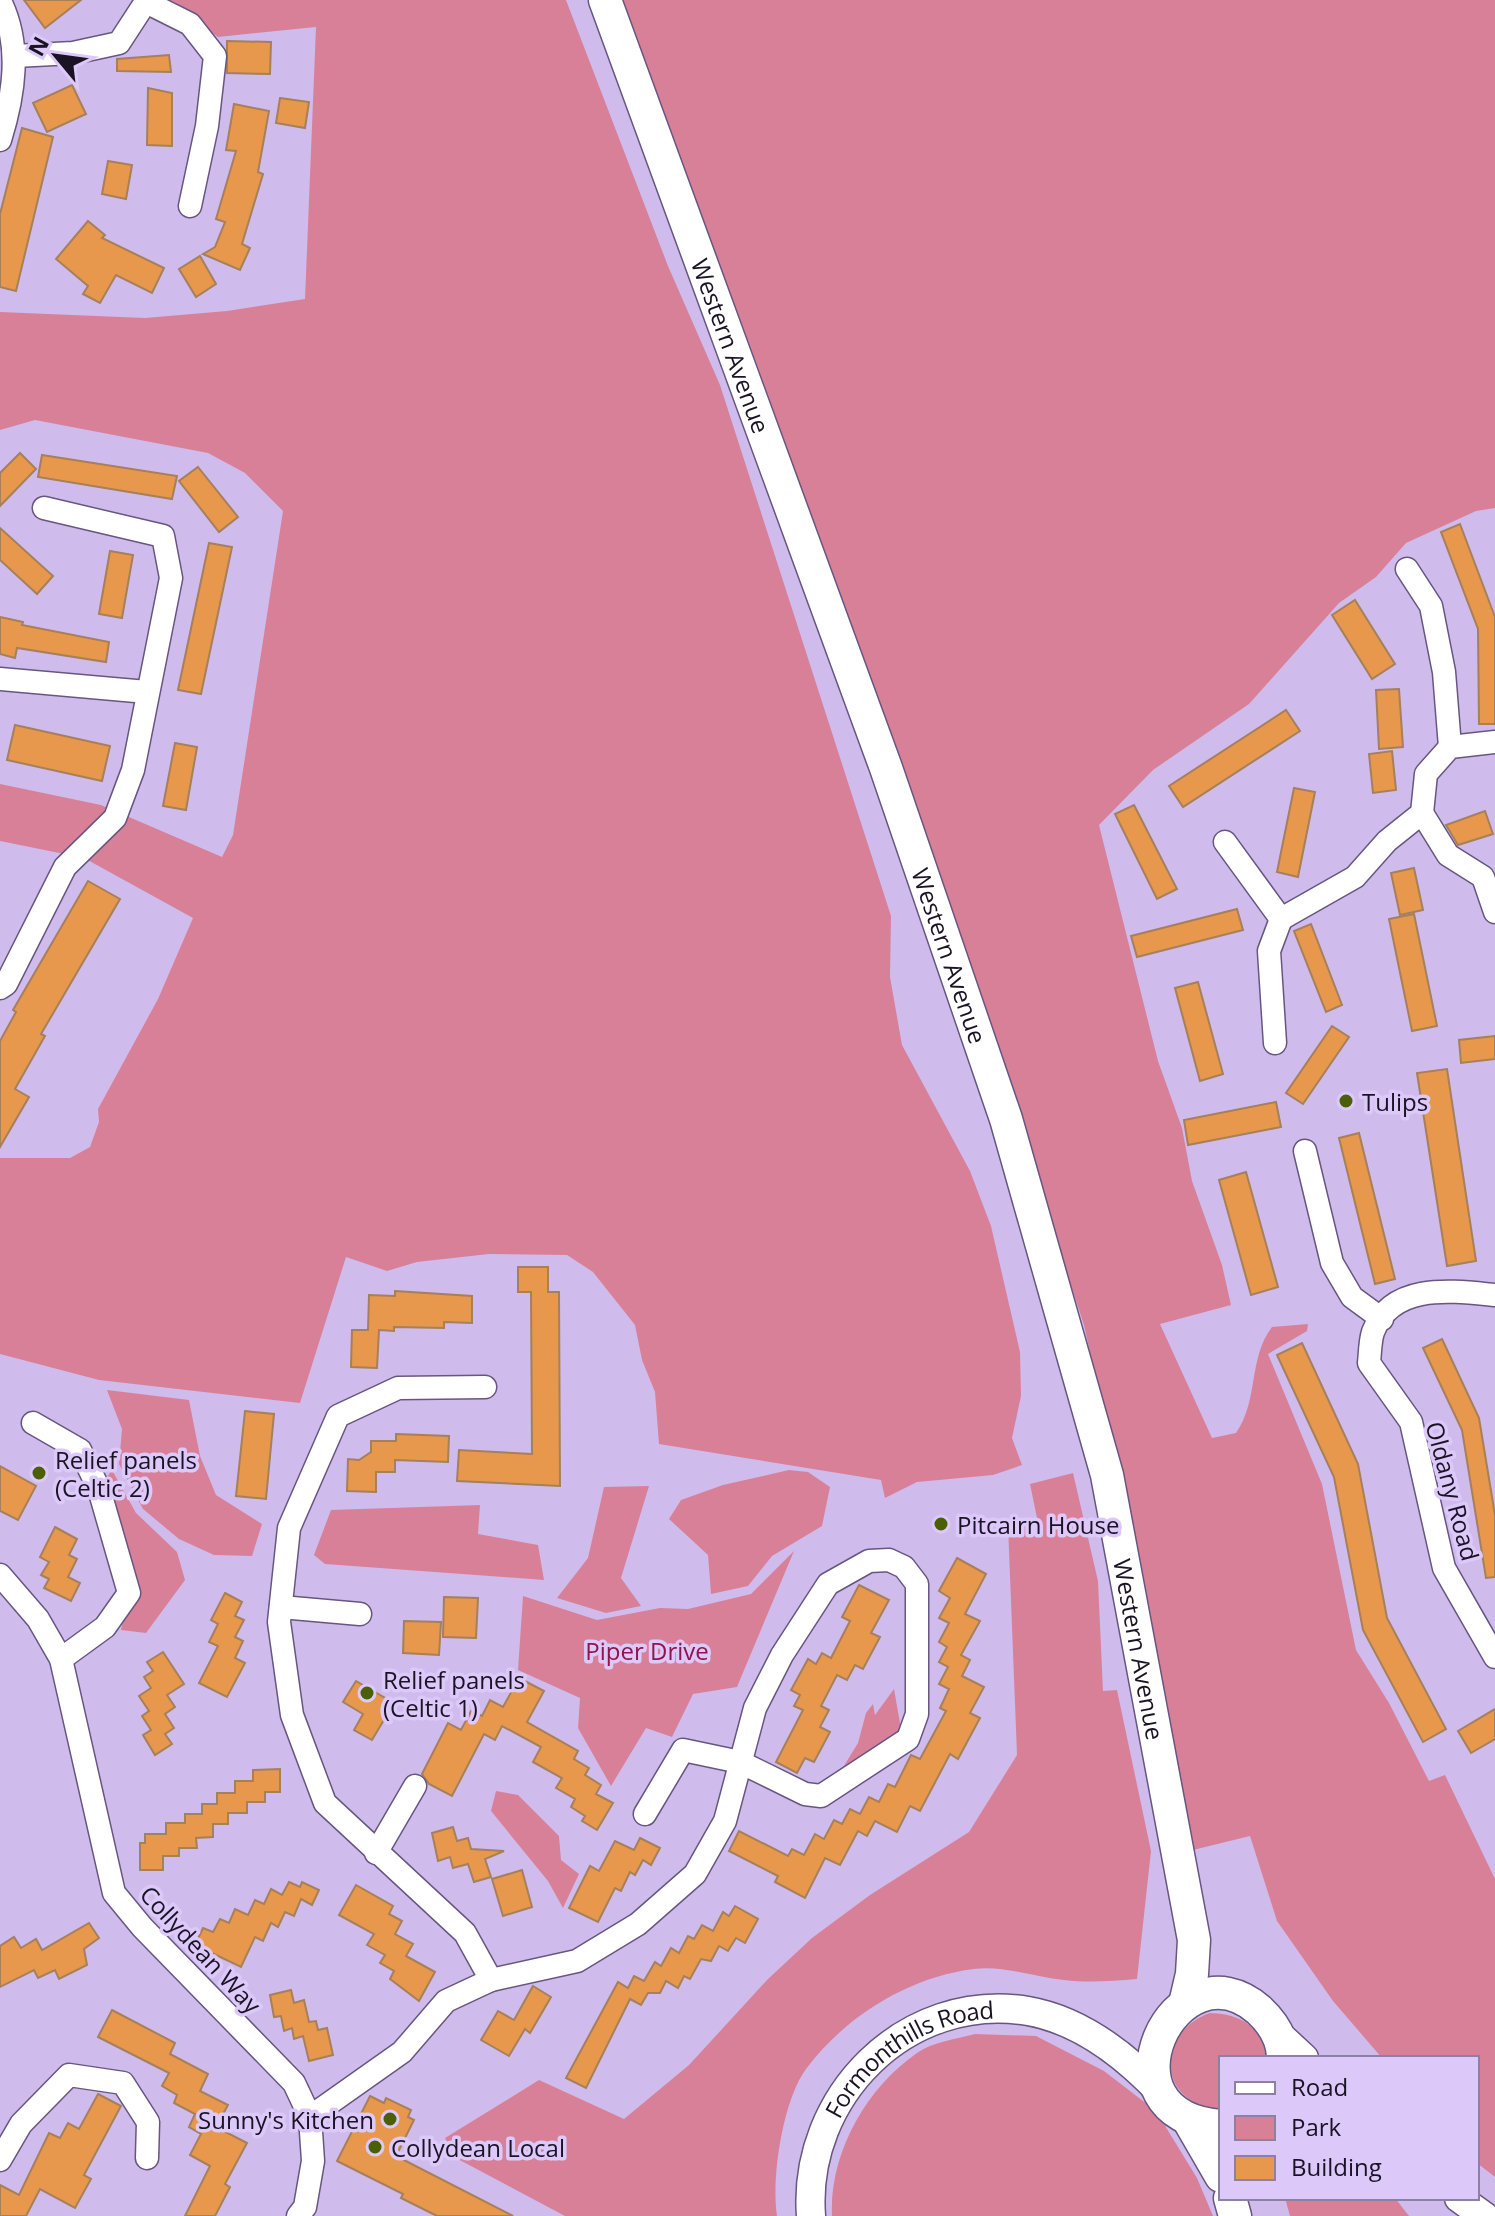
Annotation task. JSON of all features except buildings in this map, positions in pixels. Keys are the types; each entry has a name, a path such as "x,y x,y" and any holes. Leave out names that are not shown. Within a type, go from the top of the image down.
{"main road":[{"name":"Western Avenue","path":"605,0 886,768 1011,1134 1107,1475 1194,1940 1192,1974 1185,2004"},
{"name":"Western Avenue","path":"1194,1940 1213,1973 1238,1998 1261,2012 1280,2045"},
{"path":"1219,2126 1188,2119 1173,2108 1161,2093 1153,2061 1161,2029 1185,2004 1201,1997 1238,1998"},
{"path":"1188,2119 1219,2179"}],"street":[{"path":"0,1 15,56 10,110 0,140"},
{"path":"15,56 73,53 119,43 147,1 190,24 215,56 207,126 190,206"},
{"path":"0,988 6,984 65,867 115,818 133,770 171,578 163,536 44,508"},
{"path":"1407,569 1431,606 1444,672 1450,747"},
{"path":"0,679 147,692"},
{"path":"1495,742 1450,747 1426,774 1422,813 1448,855 1483,877 1495,912"},
{"path":"1275,1043 1269,951 1281,919 1355,877 1387,841 1422,813"},
{"path":"1225,842 1281,919"},
{"path":"1305,1151 1332,1263 1352,1297 1382,1319 1405,1297 1447,1290 1495,1295"},
{"name":"Oldany Road","path":"1382,1319 1373,1333 1369,1363 1411,1422 1444,1568 1495,1657"},
{"path":"485,1387 398,1388 338,1416 289,1528 279,1622 292,1715 325,1803 465,1933 491,1980"},
{"path":"33,1423 80,1450 99,1489 129,1593 105,1627 61,1659"},
{"path":"310,2117 402,2052 446,2001 491,1980 577,1961 638,1924 695,1874 725,1821 740,1762 755,1708 782,1655 828,1584 869,1561 889,1560 904,1567 917,1584 917,1714 908,1739 821,1796 805,1794 740,1762 683,1750 645,1814"},
{"name":"Collydean Way","path":"0,1575 38,1619 61,1659 114,1893 142,1927 294,2083 310,2117 313,2161 305,2207 298,2216"},
{"path":"281,1607 360,1614"},
{"path":"376,1853 415,1786"},
{"name":"Formonthills Road","path":"811,2216 813,2170 819,2138 831,2110 868,2061 889,2044 943,2016 1004,2009 1056,2019 1131,2061 1161,2093"},
{"name":"Formonthills Road","path":"1092,2037 1127,2042 1145,2039 1161,2029"},
{"path":"1280,2045 1300,2056"},
{"path":"0,2160 21,2124 69,2075 123,2083 148,2122 147,2158"},
{"path":"1462,2200 1484,2216"}],"green space":[{"path":"167,0 566,0 668,266 720,385 891,916 890,977 902,1045 970,1171 991,1226 1020,1352 1021,1396 1012,1438 1022,1465 993,1475 917,1482 885,1498 881,1480 659,1444 655,1392 642,1360 635,1325 593,1272 567,1255 489,1254 417,1262 387,1271 346,1257 300,1403 99,1380 0,1354 0,1158 70,1158 90,1147 99,1122 98,1109 158,999 193,918 84,858 0,841 0,784 101,805 222,857 233,835 283,511 245,473 208,453 35,420 0,430 0,312 145,318 227,311 305,299 316,27 218,37"},
{"path":"613,0 1495,0 1495,508 1476,511 1406,543 1376,577 1339,603 1249,704 1153,770 1099,825 1158,1061 1182,1128 1192,1181 1222,1265 1231,1305 1160,1324 1212,1438 1236,1433 1248,1407 1259,1352 1272,1327 1308,1324 1307,1331 1268,1354 1322,1484 1356,1650 1389,1703 1429,1781 1445,1775 1495,1879 1495,2177 1479,2165 1479,2056 1380,2056 1333,2001 1277,1921 1250,1836 1189,1851 1153,1634 1084,1325 920,828"},
{"path":"107,1390 189,1400 200,1456 216,1495 262,1524 252,1556 214,1555 179,1539 143,1509 119,1464 122,1429"},
{"path":"112,1470 136,1513 177,1552 185,1580 146,1633 121,1630 129,1593 99,1489"},
{"path":"789,1470 808,1472 830,1487 822,1526 772,1556 748,1586 711,1594 708,1555 669,1519 681,1500 723,1485"},
{"path":"1073,1473 1098,1581 1103,1691 1117,1690 1151,1851 1137,1979 1073,1981 985,1968 949,1973 902,1990 880,2002 839,2033 806,2069 798,2083 785,2119 777,2161 777,2216 565,2216 454,2157 445,2138 539,2080 624,2119 689,2065 768,1979 812,1938 870,1895 969,1832 1017,1755 1008,1525 1037,1518 1030,1484"},
{"path":"649,1486 621,1578 641,1606 606,1613 557,1598 588,1558 604,1487"},
{"path":"480,1505 478,1534 538,1545 544,1580 325,1564 314,1555 331,1510"},
{"name":"Piper Drive","path":"794,1551 737,1687 693,1694 672,1737 646,1728 611,1786 578,1728 580,1698 518,1670 523,1596 597,1620 660,1608 688,1609 751,1594"},
{"path":"894,1689 901,1729 894,1740 839,1774 858,1743 866,1713 873,1704 875,1715"},
{"path":"496,1791 518,1795 559,1836 561,1860 579,1874 563,1908 548,1881 491,1811"},
{"path":"1210,2013 1240,2019 1260,2037 1268,2056 1219,2056 1219,2109 1200,2105 1185,2096 1175,2083 1170,2067 1172,2051 1179,2036 1192,2023"},
{"path":"975,2034 1036,2036 1104,2071 1156,2111 1197,2178 1213,2216 832,2216 837,2169 844,2146 867,2104 899,2068 923,2049"},
{"path":"1286,2200 1397,2200 1409,2216 1290,2216"}],"place":[{"name":"Tulips","path":"1346,1101"},
{"name":"Relief panels (Celtic 2)","path":"39,1473"},
{"name":"Pitcairn House","path":"941,1524"},
{"name":"Relief panels (Celtic 1)","path":"367,1693"},
{"name":"Sunny's Kitchen","path":"390,2119"},
{"name":"Collydean Local","path":"375,2147"}]}
